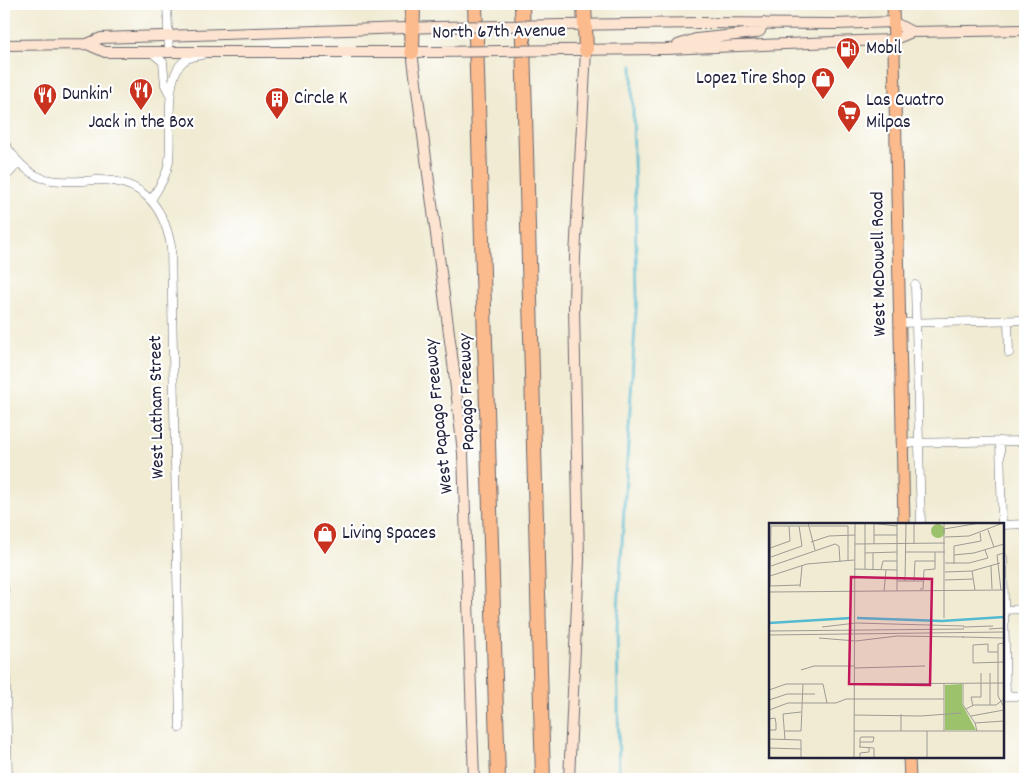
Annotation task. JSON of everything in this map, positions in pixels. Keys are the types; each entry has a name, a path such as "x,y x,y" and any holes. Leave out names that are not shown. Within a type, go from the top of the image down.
{"highway":[{"path":"412,52 413,4"},
{"name":"Papago Freeway","path":"475,4 498,779"},
{"path":"522,4 543,779"},
{"path":"584,4 586,56"}],"main road":[{"name":"West McDowell Road","path":"892,4 904,523"},
{"name":"North 67th Avenue","path":"4,45 87,44 101,38 412,27 619,24 893,22 912,32"},
{"path":"666,49 696,39 755,33 760,31 763,23"},
{"name":"North 67th Avenue","path":"87,44 105,52 564,50 586,56 618,49 666,49 893,40 912,32 1025,30"},
{"name":"West Papago Freeway","path":"412,52 454,364 463,453 474,779"},
{"path":"569,779 579,560 574,308 575,257 586,56"},
{"path":"910,758 910,779"}],"street":[{"path":"167,4 169,52"},
{"path":"151,52 163,62 165,85 170,94"},
{"path":"4,142 16,159 30,172 48,179 64,181 113,181 131,186 151,200 162,182 169,160 170,94 178,71 186,60 220,52"},
{"path":"4,169 16,159"},
{"path":"4,179 16,159"},
{"name":"West Latham Street","path":"151,200 168,230 171,246 180,728"},
{"name":"West McDowell Road","path":"915,285 921,523"},
{"path":"899,323 1025,320"},
{"path":"1008,321 1009,353"},
{"path":"1000,441 1002,523"},
{"path":"902,443 1025,441"},
{"path":"1004,524 1025,524"},
{"path":"4,590 8,779"},
{"path":"1025,609 1004,610 1004,696 1025,696"}],"waterway":[{"path":"619,779 617,627 637,294 632,66"}],"place":[{"name":"Mobil","path":"848,70"},
{"name":"Lopez Tire Shop","path":"823,100"},
{"name":"Jack in the Box","path":"141,111"},
{"name":"Dunkin'","path":"45,116"},
{"name":"Circle K","path":"277,120"},
{"name":"Las Cuatro Milpas","path":"849,133"},
{"name":"Living Spaces","path":"325,555"}]}
